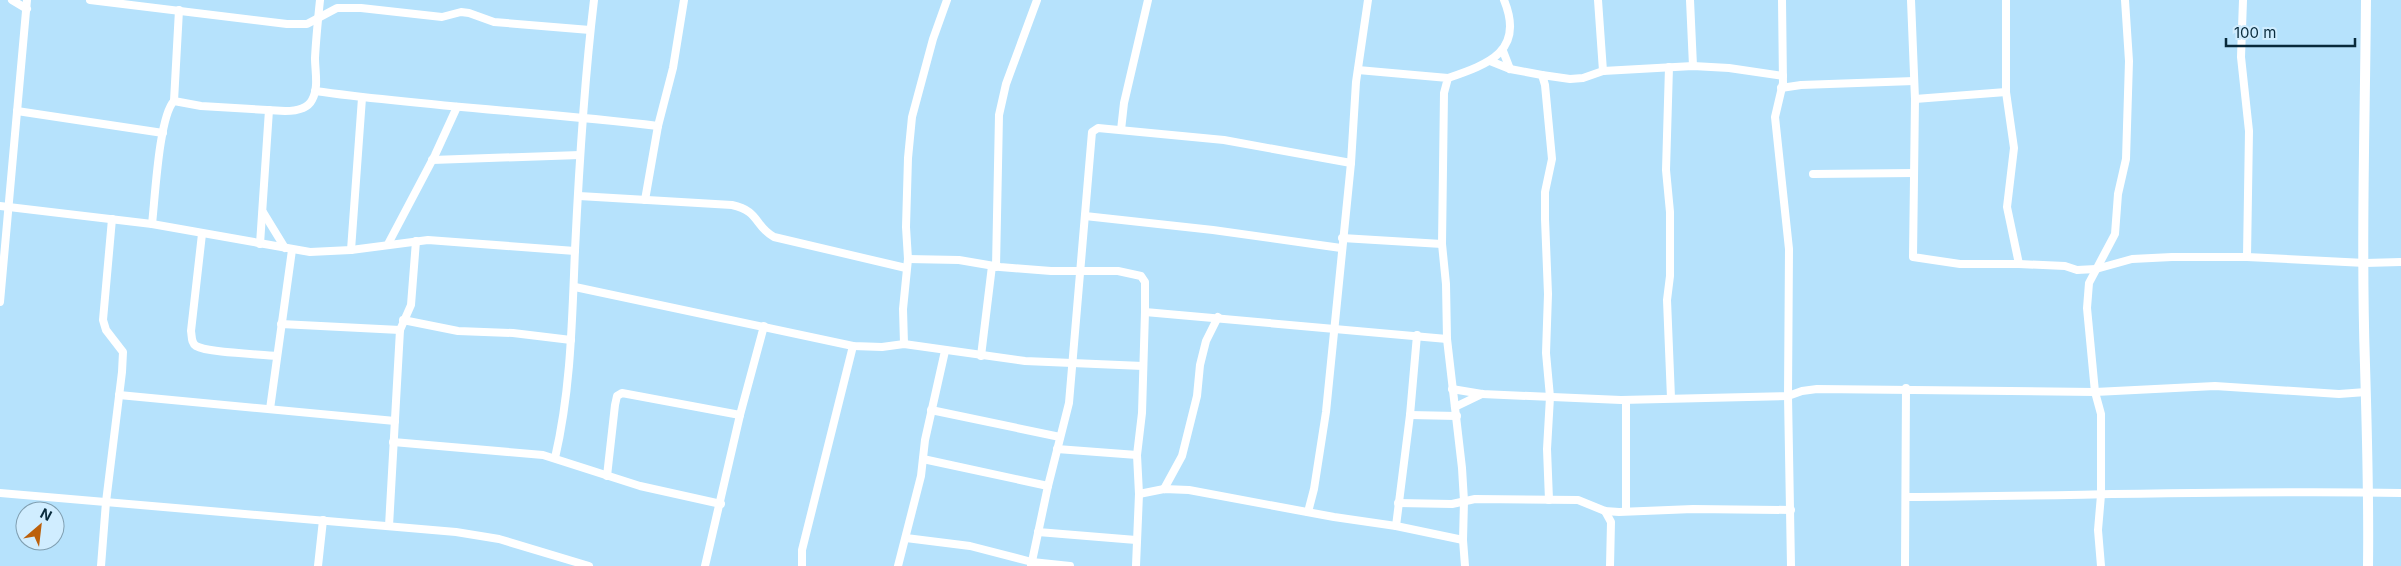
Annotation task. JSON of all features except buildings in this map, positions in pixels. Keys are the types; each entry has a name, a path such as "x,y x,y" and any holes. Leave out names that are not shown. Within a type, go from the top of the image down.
{"street":[{"path":"12,0 27,9"},
{"path":"0,302 27,0"},
{"path":"90,0 287,24 307,24 337,8 361,8 442,17 461,12 494,22 590,30"},
{"path":"174,101 201,106 269,110 295,111 302,108 312,101 315,91 315,56 320,0"},
{"path":"555,458 567,398 575,287 580,155 594,0"},
{"path":"645,200 658,126 673,68 684,0"},
{"path":"904,344 907,264 906,227 912,116 923,71 947,0"},
{"path":"981,356 994,266 999,115 1006,84 1037,0"},
{"path":"1121,130 1126,94 1148,0"},
{"path":"1308,512 1314,489 1326,412 1351,163 1358,70 1368,0"},
{"path":"1358,70 1448,78 1490,61 1503,51 1509,36 1510,14 1504,0"},
{"path":"1598,0 1603,71"},
{"path":"1690,0 1692,66"},
{"path":"1782,0 1783,76 1775,117 1789,249 1788,396 1792,566"},
{"path":"1911,0 1915,99 1913,257 1960,264 2019,264 2096,269 2132,259 2247,257 2365,263 2401,262"},
{"path":"2006,0 2006,92 2014,148 2007,207 2009,225 2019,264"},
{"path":"2101,566 2098,530 2101,495 2100,414 2095,392 2087,308 2089,284 2115,234 2118,194 2126,159 2128,61 2125,0"},
{"path":"2243,0 2241,57 2249,131 2247,257"},
{"path":"2366,0 2363,89 2366,392 2369,492 2368,566"},
{"path":"152,224 163,133 168,109 174,101 179,10"},
{"path":"1503,51 1510,68"},
{"path":"1490,61 1510,68 1570,79 1583,78 1603,71 1692,66 1729,68 1783,76"},
{"path":"1669,68 1666,170 1670,221 1670,276 1667,300 1671,398"},
{"path":"1542,75 1545,84 1552,159 1545,192 1548,294 1547,366 1550,397 1548,500"},
{"path":"1430,77 1444,93"},
{"path":"1448,78 1444,93 1442,244 1446,284 1447,339 1464,501 1463,540 1465,566"},
{"path":"1781,88 1801,85 1914,81"},
{"path":"315,91 362,98 584,117 658,126"},
{"path":"1915,99 2006,92"},
{"path":"351,250 362,98"},
{"path":"388,244 432,160 457,106"},
{"path":"260,244 269,110"},
{"path":"17,111 163,133"},
{"path":"1032,564 1048,486 1069,402 1092,132 1098,128 1224,140 1351,163"},
{"path":"432,160 580,155"},
{"path":"1812,174 1914,173"},
{"path":"578,196 732,205 746,208 762,228 774,237 907,264 959,260 994,266 1051,271 1118,271 1141,276 1145,282 1145,312 1142,413 1137,455 1140,494 1136,566"},
{"path":"0,206 152,224 310,252 351,250 416,241 575,251"},
{"path":"262,210 267,222 289,249 270,409"},
{"path":"1085,216 1213,230 1341,248"},
{"path":"101,566 122,352 106,330 104,320 112,220"},
{"path":"202,234 191,331 192,342 195,346 211,350 277,356"},
{"path":"1342,238 1442,244"},
{"path":"389,526 400,330 411,305 416,241"},
{"path":"575,287 853,346 882,347 904,344 981,356 1073,364 1143,366"},
{"path":"1145,312 1218,317 1333,330 1447,339"},
{"path":"1164,490 1182,456 1197,396 1200,365 1206,340 1218,317"},
{"path":"403,320 458,331 513,333 571,340"},
{"path":"281,324 400,330"},
{"path":"705,566 721,504 740,415 764,326"},
{"path":"1396,526 1410,415 1417,336"},
{"path":"802,566 802,550 853,346"},
{"path":"898,566 906,538 923,459 931,410 945,351"},
{"path":"1452,389 1482,394 1626,400 1788,396 1802,391 1817,389 1906,388 2095,392 2215,386 2339,394 2366,392"},
{"path":"1905,566 1906,388"},
{"path":"607,476 615,405 617,396 622,393 740,415"},
{"path":"1455,407 1482,394"},
{"path":"119,395 395,421"},
{"path":"1611,522 1622,512 1626,400"},
{"path":"931,410 1060,438"},
{"path":"1410,415 1456,416"},
{"path":"394,442 555,458 607,476 721,504"},
{"path":"1057,449 1137,455"},
{"path":"923,459 1048,486"},
{"path":"1140,494 1164,490 1189,490 1396,526 1463,540"},
{"path":"1906,497 2101,495 2180,492 2401,493"},
{"path":"0,493 456,532 499,539 589,566"},
{"path":"1398,503 1452,504 1464,501 1548,500 1583,501 1605,511 1622,512 1790,510"},
{"path":"1605,511 1611,522 1610,566"},
{"path":"318,566 323,520"},
{"path":"1038,532 1136,540"},
{"path":"906,538 970,546 1032,564 1070,566"}]}
